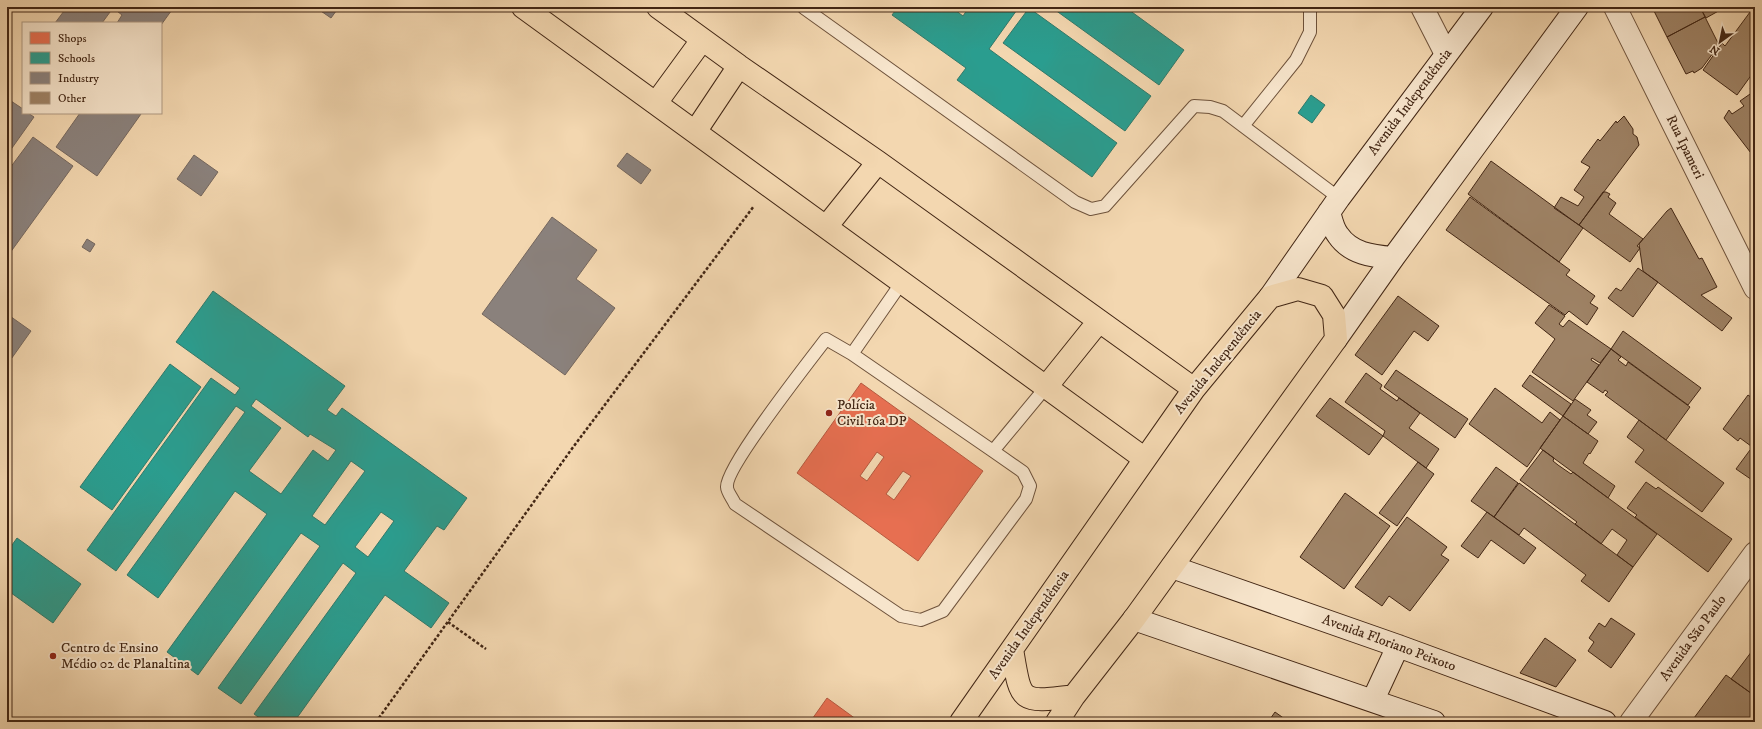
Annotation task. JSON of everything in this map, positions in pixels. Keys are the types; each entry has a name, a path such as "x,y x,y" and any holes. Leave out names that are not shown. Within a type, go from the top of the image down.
{"main road":[{"path":"523,7 1144,459"},
{"path":"658,7 738,66 878,162 1194,389"},
{"path":"656,104 702,40"},
{"path":"696,132 738,66"},
{"path":"826,227 878,162"},
{"path":"1057,722 1074,696 1172,567 1336,339 1334,315 1322,296 1298,289 1270,297"},
{"name":"Avenida Independência","path":"960,722 1194,389 1270,297"},
{"path":"1046,388 1098,321"},
{"path":"1012,649 1019,687 1027,697 1039,701 1074,696"}],"street":[{"path":"1422,7 1446,54"},
{"name":"Avenida Independência","path":"1270,297 1334,205 1482,7"},
{"path":"1336,339 1393,258 1577,7"},
{"name":"Rua Ipameri","path":"1615,7 1755,288"},
{"path":"1334,205 1337,234 1350,248 1369,256 1393,258"},
{"name":"Avenida São Paulo","path":"1631,722 1755,553"},
{"name":"Avenida Floriano Peixoto","path":"1172,567 1398,646 1604,722"},
{"path":"1134,619 1434,722"},
{"path":"1373,700 1398,646"}],"lane":[{"path":"1243,126 1296,60 1310,32 1310,7"},
{"path":"804,8 1074,202 1091,209 1104,206 1194,106 1210,107 1223,111 1243,126 1334,205"},
{"path":"852,354 902,282"},
{"path":"826,339 852,354 1023,472 1030,486 1026,499 943,611 921,620 901,616 735,504 727,487 730,473 779,400 826,339"},
{"path":"993,451 1046,388"}],"path":[{"path":"376,722 571,450 770,186"},
{"path":"448,622 486,649"}],"building: Shops":[{"path":"861,383 983,471 918,561 797,473","holes":["877,452 884,457 867,481 860,476","903,471 911,476 894,500 886,494"]},
{"path":"827,698 860,722 810,722"}],"building: Schools":[{"path":"898,7 951,7 963,16 969,7 1019,7 989,49 1117,143 1092,177 957,80 966,68 892,15"},
{"path":"1051,7 1125,7 1184,50 1159,85"},
{"path":"1029,8 1151,96 1125,131 1003,43"},
{"path":"1311,95 1325,105 1312,123 1298,113"},
{"path":"213,291 345,386 327,410 336,416 342,408 467,498 444,530 437,526 404,571 449,603 431,628 385,595 294,722 265,722 254,714 356,573 343,563 241,704 218,688 320,546 301,533 198,675 167,652 267,514 235,491 158,598 127,575 245,412 236,406 116,571 87,550 211,378 235,395 240,388 176,342","holes":["256,399 308,437 310,434 336,450 328,461 313,450 281,494 249,471 281,428 251,406","351,461 365,471 325,525 312,516","381,512 394,521 368,557 355,547"]},
{"path":"170,364 201,387 112,510 80,487"},
{"path":"17,538 81,584 53,623 7,590 7,552"}],"building: Industry":[{"path":"67,7 174,7 162,24 162,22 118,22 122,15 113,8 103,22 56,22"},
{"path":"315,7 339,7 331,18"},
{"path":"11,101 22,108 22,114 30,114 34,117 7,155 7,106"},
{"path":"79,114 141,114 97,176 56,147"},
{"path":"33,137 73,166 7,257 7,172"},
{"path":"627,153 651,170 641,184 617,166"},
{"path":"194,155 218,172 201,196 177,179"},
{"path":"552,217 597,250 576,279 615,308 565,375 482,314"},
{"path":"87,239 95,244 90,252 82,247"},
{"path":"7,314 31,331 9,362 7,361"}],"building: Other":[{"path":"1652,7 1700,7 1705,17 1667,37"},
{"path":"1700,7 1721,7 1722,9 1706,18"},
{"path":"1753,8 1755,9 1755,70 1737,95 1703,70 1722,43 1725,46"},
{"path":"1705,17 1719,45 1702,68 1694,73 1693,71 1686,74 1667,37"},
{"path":"1755,84 1754,157 1724,118 1729,110 1732,114 1744,106 1740,101 1753,92 1750,88"},
{"path":"1624,116 1633,129 1633,134 1637,137 1639,145 1579,225 1554,208 1561,197 1578,206 1584,197 1574,190 1590,167 1581,162 1598,139 1600,141 1616,121 1617,123"},
{"path":"1491,161 1583,228 1559,262 1468,194"},
{"path":"1603,192 1610,194 1608,197 1616,203 1609,214 1643,239 1637,246 1640,248 1630,262 1579,225"},
{"path":"1470,197 1570,270 1566,275 1595,296 1590,303 1598,308 1587,325 1569,311 1565,315 1446,230"},
{"path":"1671,208 1699,259 1702,258 1717,287 1701,295 1732,318 1722,331 1643,271 1639,244"},
{"path":"1638,268 1658,282 1633,317 1608,298 1616,288 1621,291"},
{"path":"1398,296 1439,326 1428,341 1414,331 1382,375 1355,355"},
{"path":"1549,305 1565,316 1559,324 1563,327 1569,320 1611,349 1600,363 1592,358 1591,360 1599,365 1573,401 1532,372 1555,339 1535,323"},
{"path":"1623,331 1701,388 1688,405 1611,349"},
{"path":"1611,349 1621,357 1618,360 1626,366 1628,362 1690,407 1666,440 1605,395 1608,392 1605,390 1603,393 1587,382"},
{"path":"1396,370 1468,419 1455,438 1384,387"},
{"path":"1366,373 1382,385 1380,389 1397,401 1399,398 1420,413 1409,428 1439,449 1426,468 1383,436 1385,431 1345,402"},
{"path":"1530,375 1571,404 1563,416 1522,386"},
{"path":"1495,388 1542,423 1550,412 1560,420 1527,467 1469,424"},
{"path":"1748,395 1755,400 1755,449 1740,438 1738,441 1723,429"},
{"path":"1330,398 1383,436 1369,455 1316,416"},
{"path":"1575,399 1591,410 1587,415 1597,422 1588,434 1563,416"},
{"path":"1563,416 1598,441 1583,463 1615,486 1608,498 1540,448"},
{"path":"1639,420 1724,483 1702,512 1635,462 1644,450 1627,437"},
{"path":"1543,450 1554,458 1553,461 1558,465 1571,474 1573,472 1657,534 1633,567 1617,555 1627,540 1612,529 1601,544 1575,524 1577,522 1520,480"},
{"path":"1750,450 1755,453 1755,482 1736,469"},
{"path":"1418,462 1434,474 1397,526 1379,513"},
{"path":"1496,467 1518,483 1494,517 1471,501"},
{"path":"1646,482 1656,489 1658,487 1732,539 1708,572 1635,517 1637,515 1627,508"},
{"path":"1519,483 1633,567 1609,602 1581,581 1586,575 1524,528 1519,535 1494,517"},
{"path":"1345,493 1390,526 1344,589 1300,557"},
{"path":"1487,512 1536,548 1524,564 1491,540 1478,558 1461,546"},
{"path":"1407,517 1447,547 1441,555 1449,560 1410,611 1389,596 1382,606 1355,587"},
{"path":"1611,618 1635,634 1611,668 1588,651 1594,642 1589,638 1599,623 1605,627"},
{"path":"1545,638 1576,660 1556,687 1520,673"},
{"path":"1755,647 1755,696 1731,679"},
{"path":"1726,675 1755,696 1755,722 1691,722"},
{"path":"1275,712 1289,722 1268,722"}],"place":[{"name":"Polícia Civil 16a DP","path":"829,413"},
{"name":"Centro de Ensino Médio 02 de Planaltina","path":"53,656"}]}
